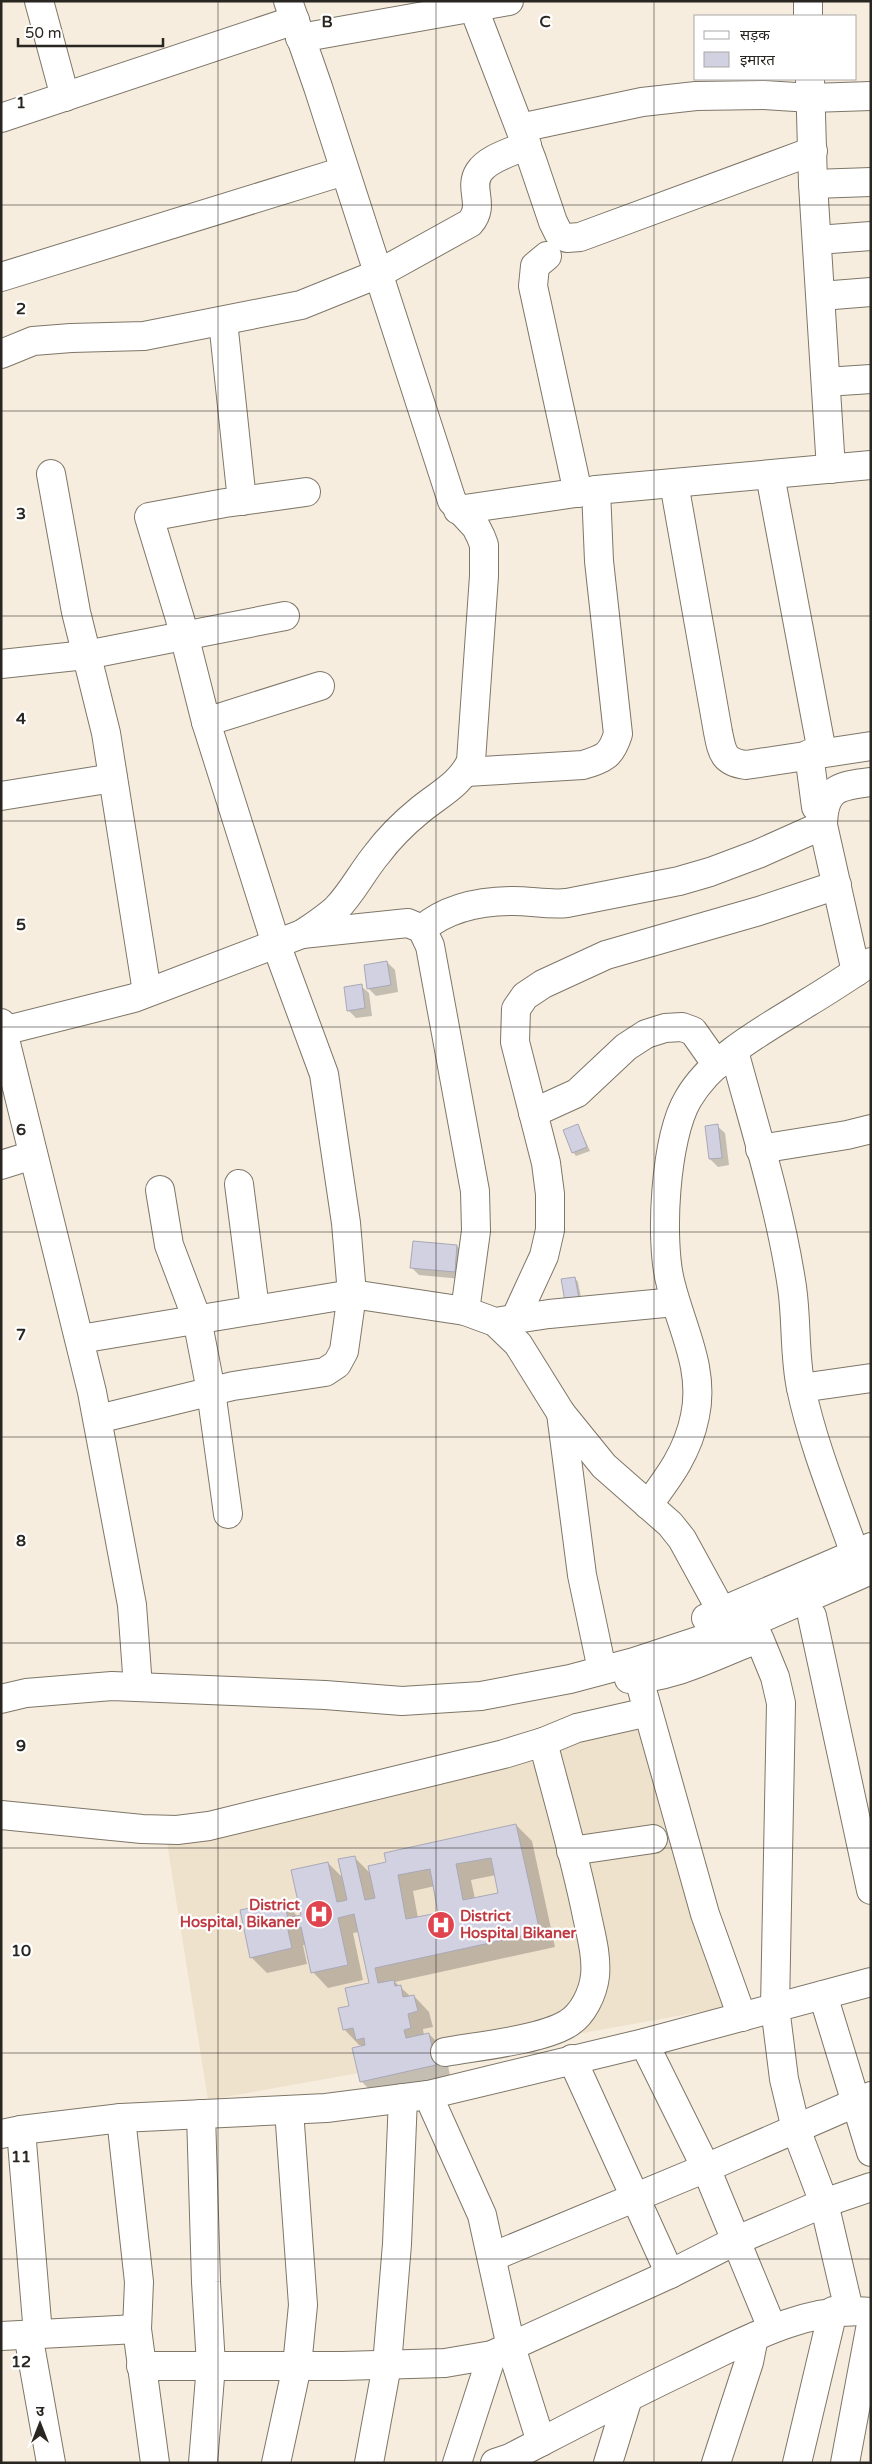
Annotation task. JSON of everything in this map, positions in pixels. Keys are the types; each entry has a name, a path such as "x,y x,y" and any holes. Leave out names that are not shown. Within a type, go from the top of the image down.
{"street":[{"path":"38,1 65,97"},
{"path":"1,118 294,20 474,9 509,1"},
{"path":"808,1 808,15"},
{"path":"474,9 553,222 559,234 567,238 580,238 813,151"},
{"path":"138,1687 132,1605 98,1419 80,1339 2,1027 147,992 302,934 324,920 337,908 376,854 394,834 466,772 473,750 485,557 482,537 476,527 458,510 452,501 294,20"},
{"path":"811,88 814,184 831,469"},
{"path":"1,354 33,341 144,336 301,305 378,274 470,223 477,210 475,188 478,172 523,137 642,102 696,96 764,95 811,88 871,96"},
{"path":"1,277 344,171"},
{"path":"814,184 871,182"},
{"path":"817,240 871,236"},
{"path":"466,772 583,765 600,760 613,750 618,734 599,561 587,492 533,286 535,266 547,256"},
{"path":"821,296 871,292"},
{"path":"223,321 242,501"},
{"path":"826,382 871,379"},
{"path":"458,510 587,492 871,465"},
{"path":"50,474 86,655 106,734 147,992"},
{"path":"648,1505 676,1469 687,1448 696,1416 697,1374 670,1281 666,1229 666,1198 674,1138 687,1100 726,1058 756,1035 863,967 836,885 820,816 815,753 770,475"},
{"path":"674,483 722,750 727,758 734,763 746,765 871,746"},
{"path":"98,1419 254,1382 325,1372 337,1364 344,1351 352,1294 346,1223 324,1074 276,944 206,722 184,636 149,517 306,492"},
{"path":"1,664 86,655 285,616"},
{"path":"206,722 320,686"},
{"path":"1,796 113,778"},
{"path":"422,929 441,915 454,910 492,902 567,903 679,881 758,854 820,816 831,794 842,786 871,782"},
{"path":"505,1320 544,1256 550,1230 550,1194 546,1163 515,1042 516,1009 525,996 543,984 606,955 750,914 836,885"},
{"path":"302,934 408,923 422,929 430,946 435,964 475,1192 476,1231 465,1311"},
{"path":"533,1113 576,1093 626,1047 646,1034 665,1028 682,1027 693,1031 726,1058 760,1149 779,1223 792,1286 796,1351 801,1388 865,1557"},
{"path":"760,1149 847,1135 871,1129"},
{"path":"1,1165 33,1155"},
{"path":"240,1184 255,1310"},
{"path":"160,1190 169,1245 197,1319 211,1391 228,1514"},
{"path":"80,1339 352,1294 465,1311 505,1320 675,1302"},
{"path":"505,1320 561,1413 604,1466 670,1524 682,1540 722,1612"},
{"path":"801,1388 871,1378"},
{"path":"561,1413 582,1576 601,1665"},
{"path":"570,1679 722,1612 865,1557"},
{"path":"570,1679 639,1679 683,1668 753,1631 865,1557"},
{"path":"1,1699 26,1693 112,1686 315,1694 402,1701 481,1696 570,1679 812,1616 871,1590"},
{"path":"812,1616 871,1890"},
{"path":"753,1631 776,1677 781,1703 775,2008 784,2079 796,2129 824,2203 856,2314 845,2463"},
{"path":"639,1679 705,1914 742,2017"},
{"path":"1,1815 142,1829 177,1830 209,1826 344,1794 543,1742 576,1728 648,1712"},
{"path":"445,2052 543,2034 568,2024 582,2010 593,1985 595,1958 582,1891 543,1742"},
{"path":"571,1851 653,1839"},
{"path":"51,2463 33,2334 11,2132 121,2118 288,2110 415,2097 644,2042 871,1982"},
{"path":"823,1995 863,2100 871,2152"},
{"path":"644,2042 706,2168 735,2241 763,2332 749,2362 716,2463"},
{"path":"572,2059 670,2274"},
{"path":"415,2097 478,2206 492,2257 501,2351 542,2442"},
{"path":"369,2463 387,2365 397,2244 415,2097"},
{"path":"492,2257 863,2100"},
{"path":"276,2463 297,2366 303,2305 288,2110"},
{"path":"201,2114 206,2282 211,2365 203,2463"},
{"path":"121,2118 139,2282 137,2329 155,2463"},
{"path":"141,2366 445,2364 501,2351 670,2274 735,2241 824,2203 871,2186"},
{"path":"504,2461 763,2332 856,2314"},
{"path":"797,2463 856,2314"},
{"path":"1,2336 137,2329"},
{"path":"457,2463 501,2351"},
{"path":"608,2463 628,2398"}],"shaded area":[{"name":"District Hospital Bikaner","path":"638,1725 728,2007 208,2100 167,1843"}],"building":[{"path":"387,961 391,985 367,989 364,965"},
{"path":"362,984 365,1008 347,1011 344,987"},
{"path":"578,1124 587,1147 572,1153 563,1130"},
{"path":"718,1124 722,1158 709,1159 705,1126"},
{"path":"413,1241 457,1245 455,1272 410,1268"},
{"path":"575,1277 580,1304 566,1307 561,1279"},
{"path":"516,1824 540,1932 375,1968 378,1983 394,1980 395,1986 401,1985 403,1997 414,1995 418,2011 408,2014 411,2028 404,2030 406,2038 429,2033 436,2065 360,2082 352,2048 365,2045 364,2038 356,2040 353,2028 343,2030 338,2008 349,2006 345,1988 369,1983 354,1914 338,1918 348,1965 311,1973 301,1927 288,1930 292,1948 250,1958 240,1910 284,1901 288,1918 301,1915 291,1870 328,1862 337,1902 347,1900 338,1859 355,1856 365,1900 375,1898 368,1866 386,1862 384,1853","holes":["491,1858 498,1893 463,1900 456,1864","430,1869 438,1913 406,1919 398,1875"]}],"place":[{"name":"District Hospital, Bikaner","path":"319,1914"},
{"name":"District Hospital Bikaner","path":"441,1925"}]}
